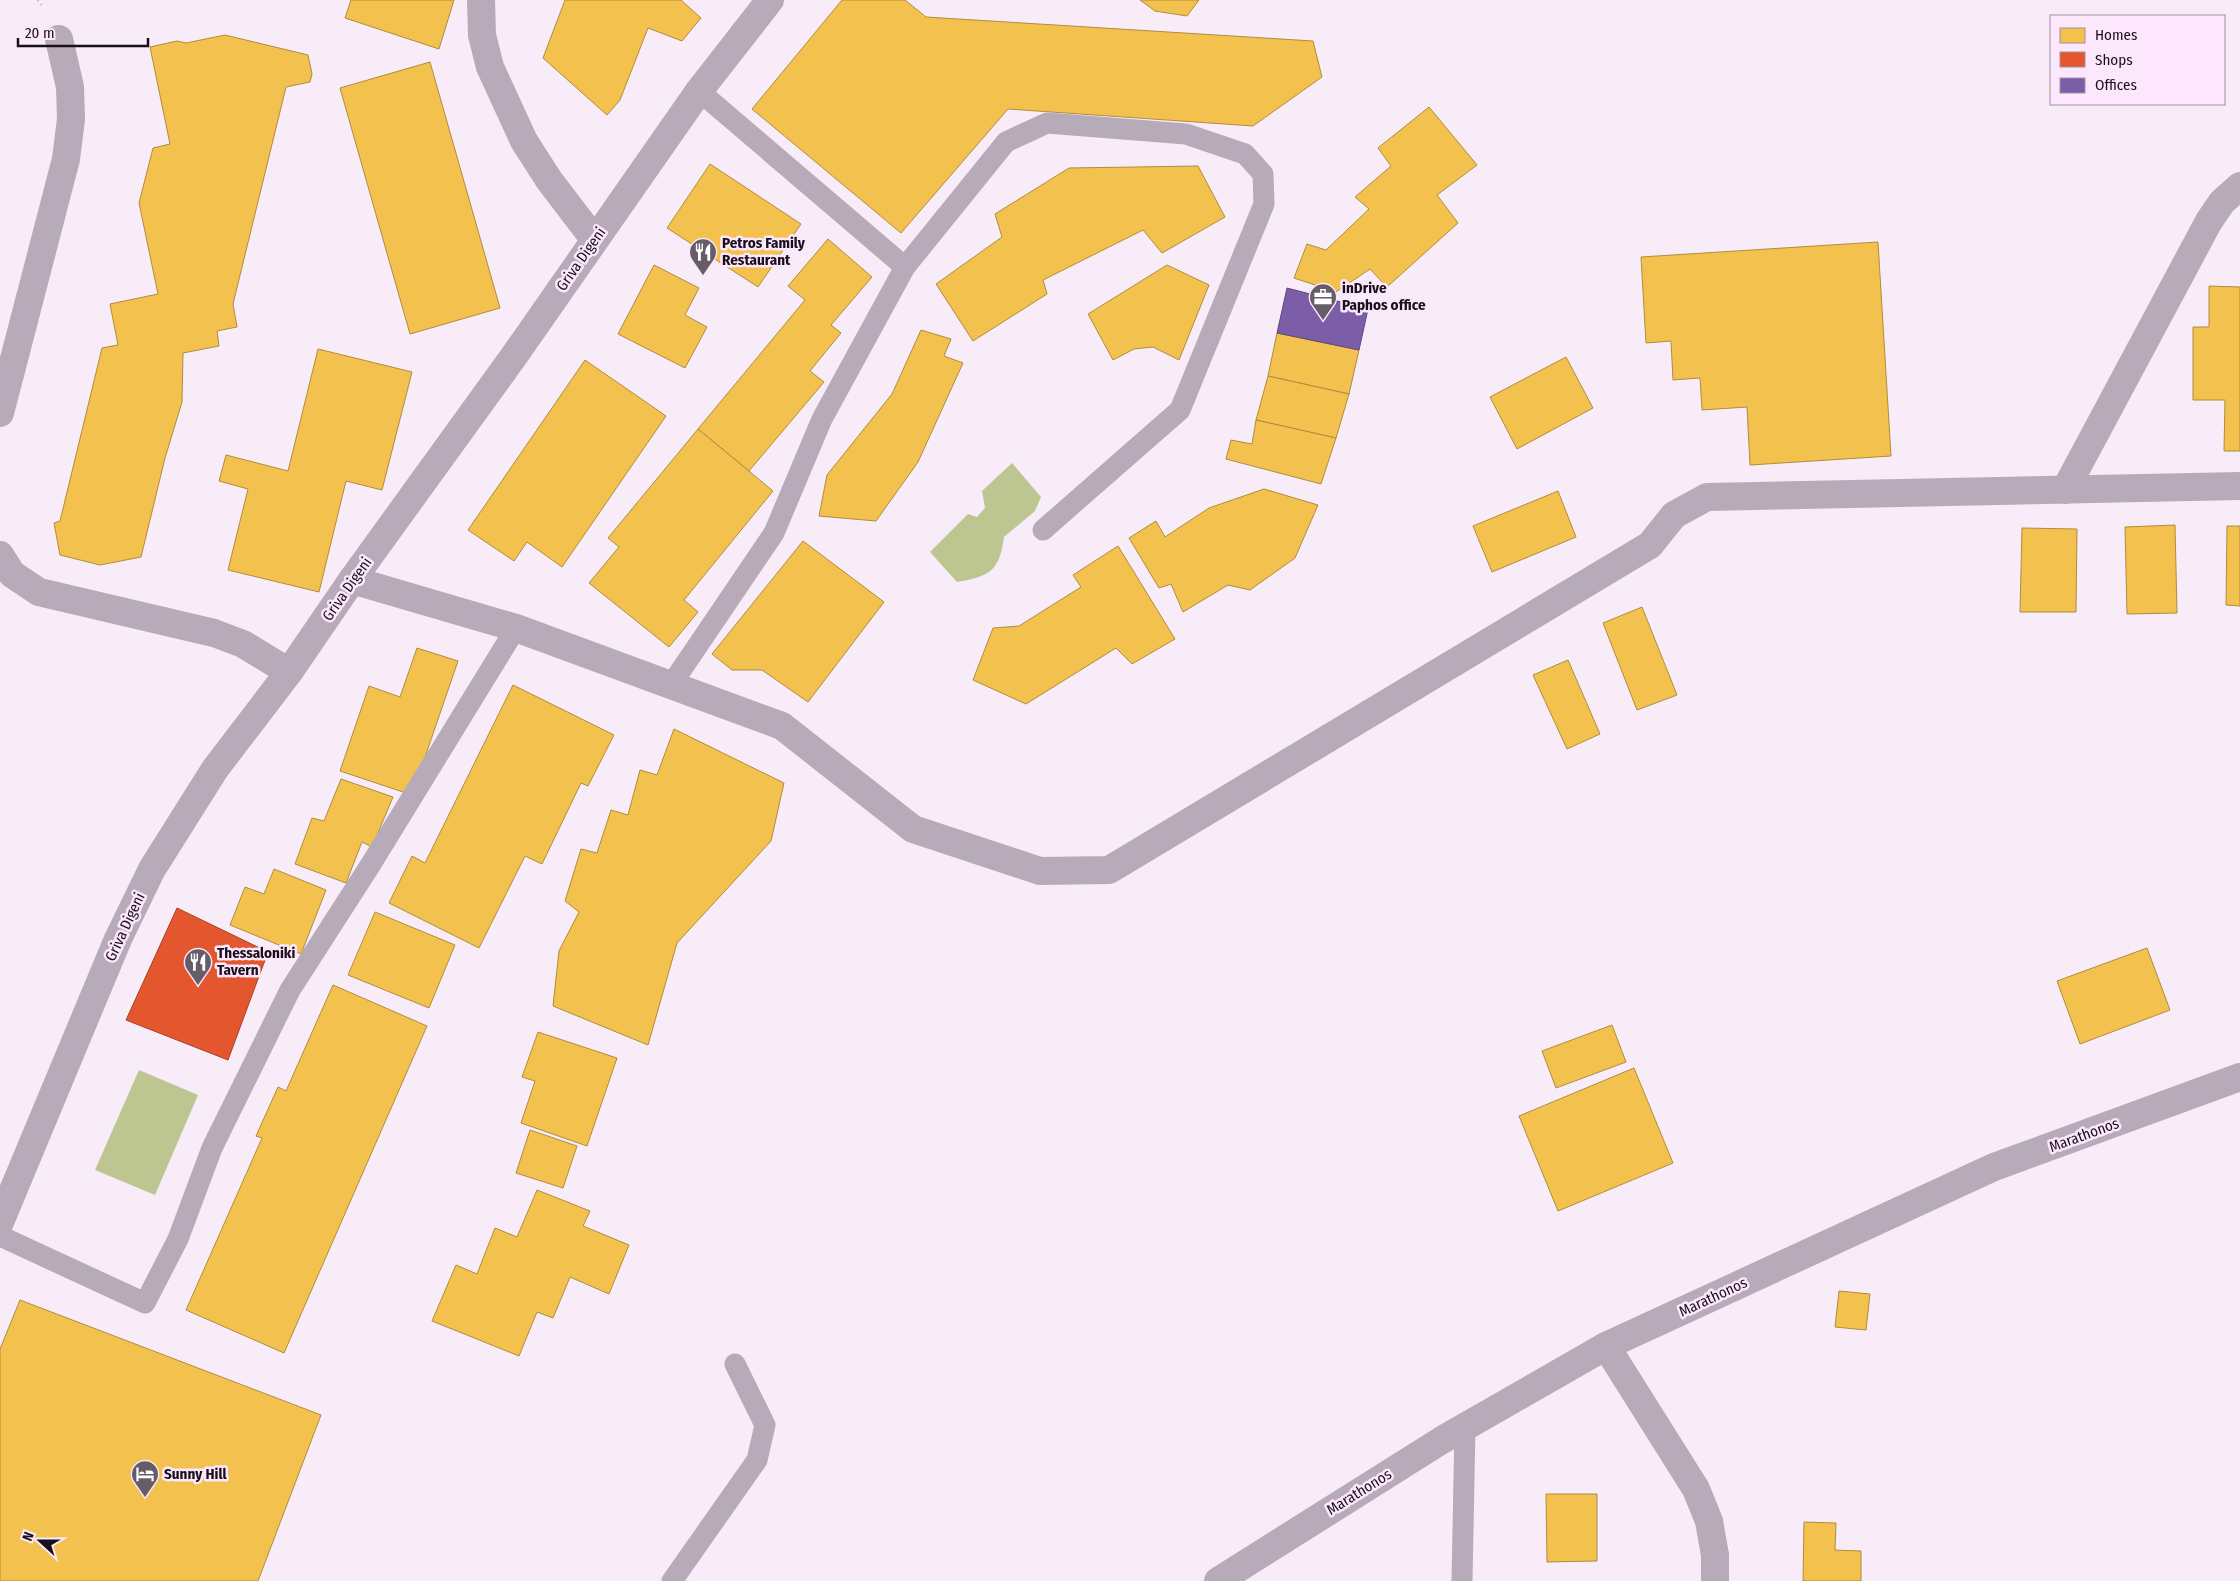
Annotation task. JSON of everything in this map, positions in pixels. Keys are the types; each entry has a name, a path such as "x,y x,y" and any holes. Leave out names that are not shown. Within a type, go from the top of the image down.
{"main road":[{"name":"Griva Digeni","path":"0,1222 118,939 152,869 215,768 290,672 352,580 509,364 594,239 699,91 770,0"}],"street":[{"path":"481,0 482,34 490,67 524,141 548,180 594,239"},
{"path":"0,413 66,159 71,119 70,87 59,39"},
{"path":"2064,490 2209,221 2222,202 2240,186"},
{"path":"352,580 516,628 782,726 913,828 1040,871 1109,870 1650,546 1674,515 1707,497 2240,486"},
{"path":"0,555 12,574 39,592 214,632 243,644 290,672"},
{"name":"Marathonos","path":"1218,1581 1465,1427 1606,1346 1994,1167 2240,1078"},
{"path":"1606,1346 1696,1489 1709,1521 1715,1555 1715,1581"}],"lane":[{"path":"699,91 905,267"},
{"path":"671,685 774,533 822,419 905,267 1006,142 1047,123 1186,134 1245,154 1262,174 1264,204 1180,410 1043,530"},
{"path":"0,1236 145,1303 178,1239 212,1148 290,990 371,864 516,628"},
{"path":"672,1581 757,1460 765,1425 735,1364"},
{"path":"1462,1581 1465,1427"}],"shaded area":[{"path":"1012,463 1041,497 1035,511 1004,537 999,558 991,570 978,577 957,582 930,552 968,514 977,517 985,508 982,491"},
{"path":"139,1070 198,1095 155,1195 95,1170"}],"building: Homes":[{"path":"351,0 454,0 439,49 345,18"},
{"path":"565,0 681,0 701,18 682,41 648,28 620,100 607,115 543,58"},
{"path":"842,0 905,0 926,17 1313,41 1322,77 1253,126 1008,109 901,233 752,109"},
{"path":"1140,0 1199,0 1187,16 1155,11"},
{"path":"225,35 308,55 312,74 310,82 286,87 233,304 237,327 217,331 219,346 183,353 182,402 165,458 141,557 100,565 60,555 54,523 60,521 102,348 118,345 110,304 158,294 139,203 153,148 170,144 150,47 177,41 186,43"},
{"path":"430,62 500,308 410,334 340,88"},
{"path":"1429,107 1477,165 1437,195 1458,223 1387,287 1370,269 1336,292 1294,278 1307,244 1326,250 1369,209 1355,197 1391,166 1378,148"},
{"path":"710,164 801,224 758,287 667,228"},
{"path":"1198,166 1225,217 1162,253 1143,230 1043,280 1047,294 973,341 936,284 1002,237 995,214 1069,168"},
{"path":"828,239 872,277 831,325 841,333 810,371 824,382 749,471 698,429 805,300 788,286"},
{"path":"1878,242 1891,456 1750,465 1747,407 1702,410 1700,378 1673,380 1671,341 1646,343 1641,257"},
{"path":"654,265 699,288 685,315 707,327 685,368 618,334"},
{"path":"1167,265 1209,285 1179,360 1153,347 1134,349 1113,360 1088,314"},
{"path":"2209,286 2240,287 2240,451 2224,451 2225,400 2193,400 2193,327 2209,327"},
{"path":"921,330 951,339 944,356 963,363 918,462 876,521 819,516 827,475 892,394"},
{"path":"1277,333 1359,350 1349,394 1268,376"},
{"path":"318,349 412,372 382,490 346,481 319,592 228,570 248,489 219,481 226,455 288,471"},
{"path":"1566,357 1593,408 1517,449 1490,397"},
{"path":"585,360 666,416 562,567 527,542 514,561 468,530"},
{"path":"1268,376 1349,394 1336,438 1256,420"},
{"path":"1256,420 1336,438 1321,484 1226,459 1231,440 1252,444"},
{"path":"698,429 773,491 684,600 698,612 669,647 589,583 619,547 608,538"},
{"path":"1264,489 1318,505 1295,558 1250,590 1228,585 1183,612 1171,584 1159,588 1129,538 1156,521 1165,537 1209,508"},
{"path":"1558,491 1576,537 1492,572 1473,526"},
{"path":"2175,525 2177,613 2127,614 2125,527"},
{"path":"2227,526 2240,526 2240,606 2226,605"},
{"path":"2022,528 2077,529 2076,612 2020,612"},
{"path":"803,541 884,602 808,702 762,670 732,670 712,654"},
{"path":"1118,546 1175,639 1132,664 1116,648 1026,704 973,680 993,628 1019,626 1081,587 1073,575"},
{"path":"1642,607 1677,695 1637,710 1603,623"},
{"path":"417,648 458,661 412,795 340,771 369,686 400,697"},
{"path":"1568,660 1600,734 1567,749 1533,675"},
{"path":"513,685 614,735 588,786 581,783 542,864 525,856 479,948 389,903 412,856 425,863"},
{"path":"674,729 784,783 771,841 677,943 648,1045 553,1006 559,951 579,912 565,901 581,849 597,853 611,810 628,815 640,770 657,775"},
{"path":"341,779 393,797 372,847 362,842 346,883 295,864 312,818 324,821"},
{"path":"274,869 326,890 301,954 230,925 245,887 264,894"},
{"path":"375,912 455,945 429,1008 348,975"},
{"path":"2147,948 2170,1010 2080,1044 2057,981"},
{"path":"333,985 427,1026 284,1353 186,1310 262,1138 256,1136 278,1087 286,1091"},
{"path":"1612,1025 1626,1062 1556,1088 1542,1051"},
{"path":"538,1032 617,1058 587,1146 521,1123 535,1081 522,1077"},
{"path":"1634,1068 1673,1163 1558,1211 1519,1116"},
{"path":"530,1130 577,1146 563,1188 516,1173"},
{"path":"537,1190 590,1211 583,1226 629,1245 609,1294 570,1277 553,1318 537,1312 519,1356 432,1321 456,1265 477,1274 495,1228 517,1237"},
{"path":"1839,1291 1870,1294 1866,1330 1835,1327"},
{"name":"Sunny Hill","path":"20,1300 321,1415 258,1581 0,1581 0,1349"},
{"path":"1546,1494 1597,1494 1597,1561 1547,1562"},
{"path":"1804,1522 1836,1523 1835,1550 1861,1551 1861,1581 1803,1581"}],"building: Shops":[{"name":"Thessaloniki Tavern","path":"177,908 268,952 228,1060 126,1020"}],"building: Offices":[{"name":"inDrive Paphos office","path":"1287,288 1368,309 1359,350 1277,333"}],"place":[{"name":"Petros Family Restaurant","path":"703,276"},
{"name":"inDrive Paphos office","path":"1323,321"},
{"name":"Thessaloniki Tavern","path":"198,986"},
{"name":"Sunny Hill","path":"145,1498"}]}
